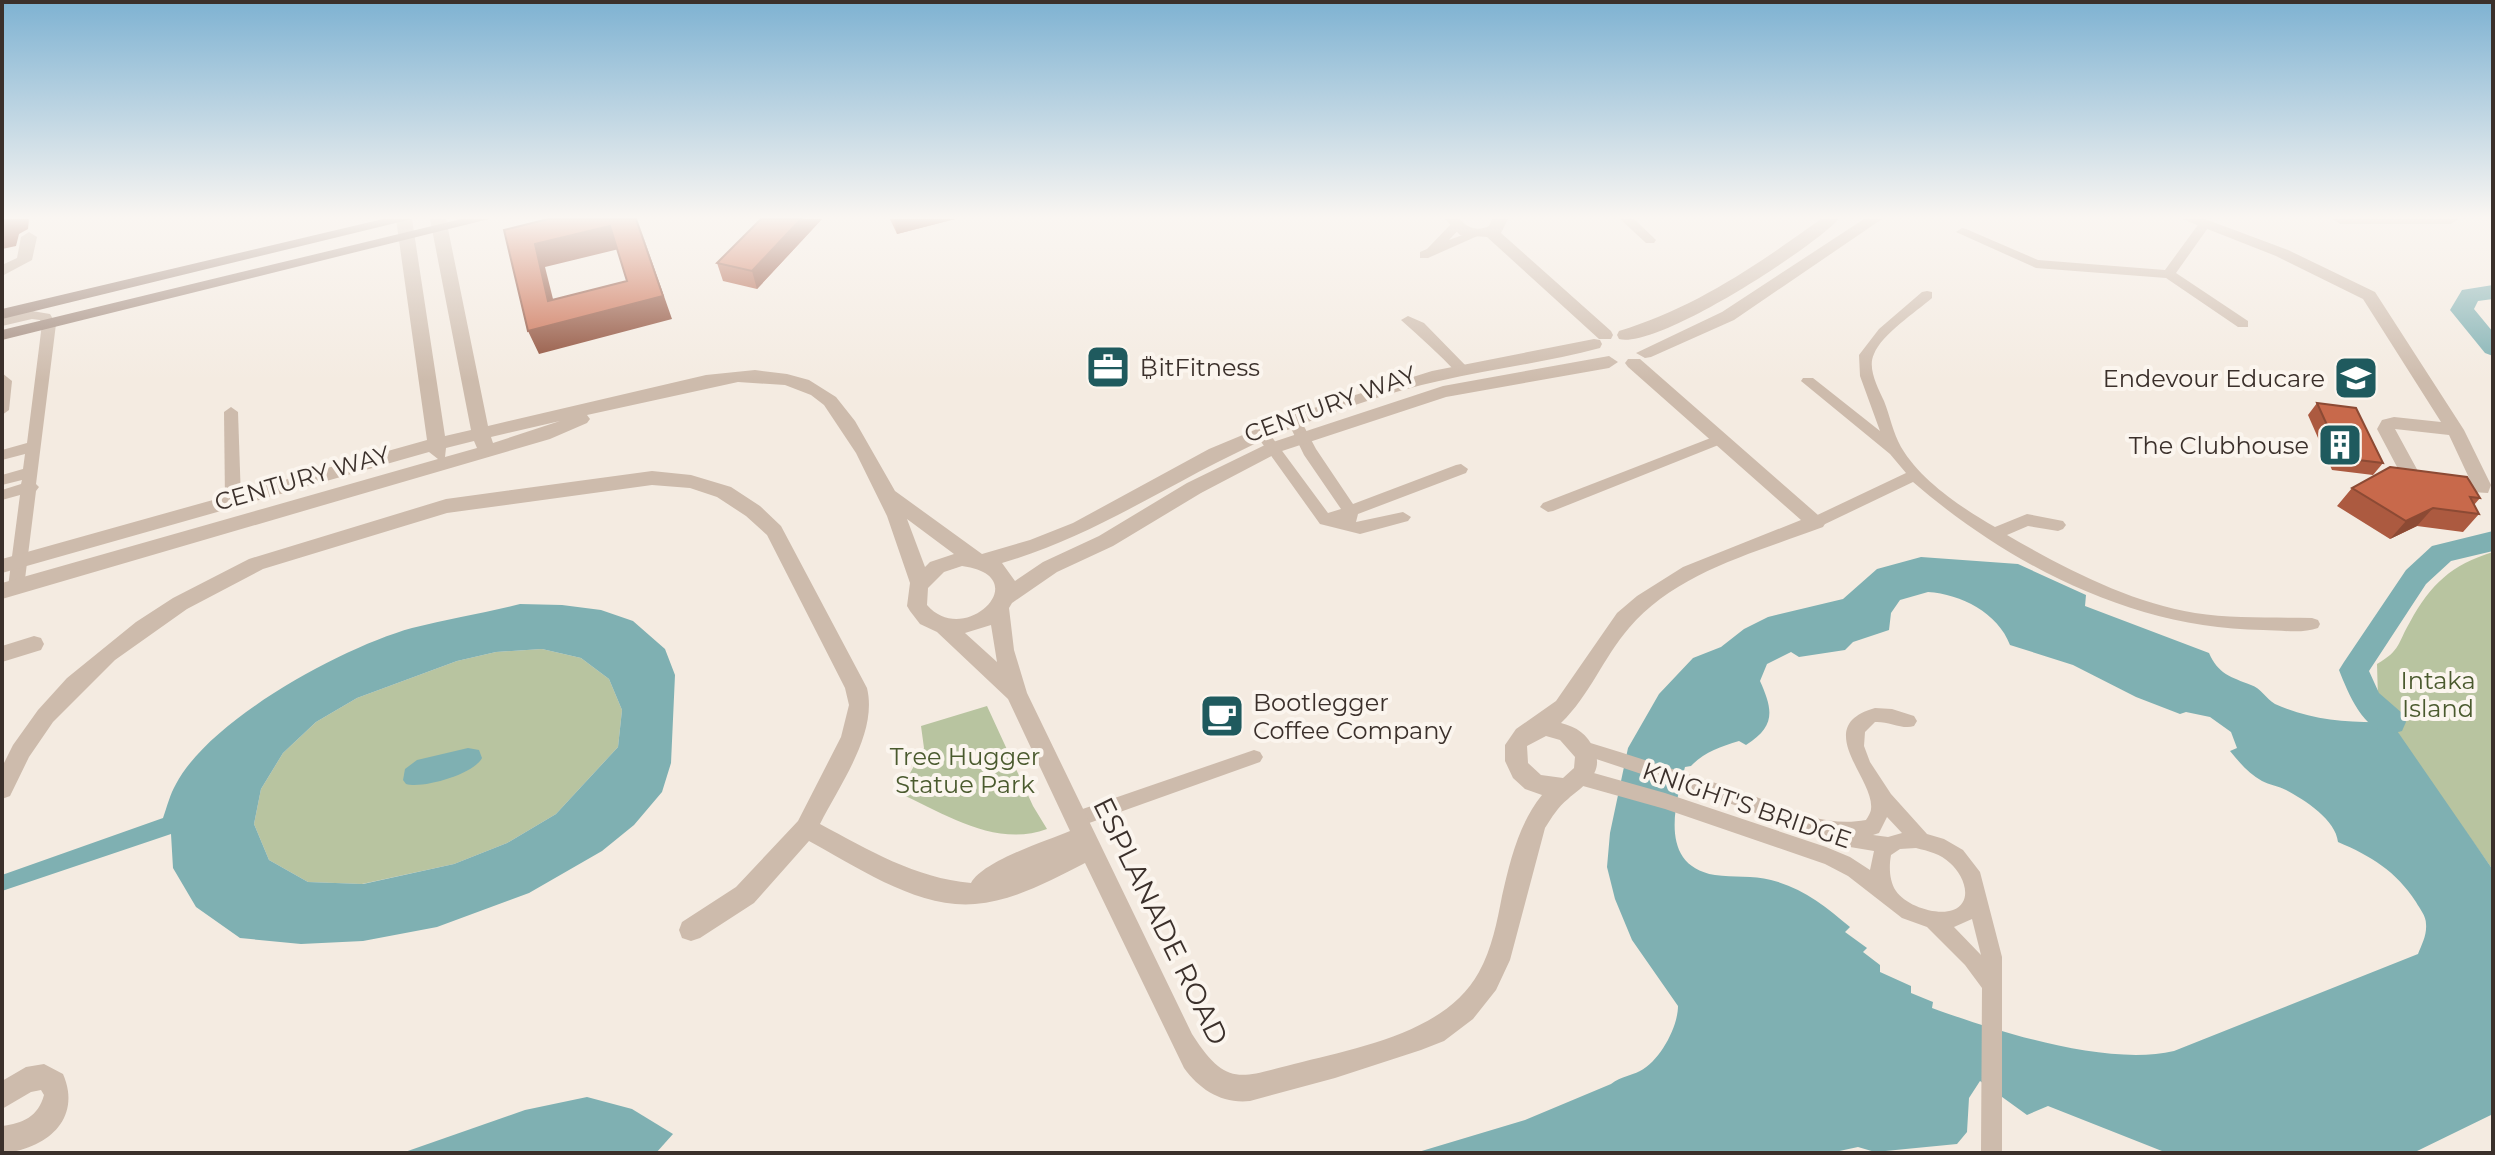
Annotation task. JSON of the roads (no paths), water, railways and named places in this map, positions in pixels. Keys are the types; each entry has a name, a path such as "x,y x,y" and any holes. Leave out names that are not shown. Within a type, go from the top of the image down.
{"main road":[{"path":"2,314 188,273"},
{"path":"2,335 233,273"}],"street":[{"path":"412,273 440,465"},
{"path":"448,273 471,396 486,452"},
{"path":"1533,273 1600,340 1598,355 1609,362"},
{"path":"1625,335 1657,327 1710,303 1754,273"},
{"path":"1639,358 1728,316 1793,273"},
{"path":"2322,273 2369,296 2455,430 2482,485 2481,488 2421,482 2412,477 2386,429 2388,424 2455,430"},
{"path":"1540,811 1517,766 1515,748 1525,734 1558,715 1604,643 1618,627 1671,583 1703,566 1816,522 1721,439 1639,358 1640,343 1625,335"},
{"name":"CENTURY WAY","path":"1003,602 1050,567 1106,541 1194,488 1294,420 1379,392 1456,372 1625,335"},
{"name":"CENTURY WAY","path":"890,496 978,560 1036,546 1080,528 1216,453 1267,440 1303,437 1443,392 1639,358"},
{"name":"CENTURY WAY","path":"11,563 482,432 613,405 729,376 774,377 794,381 831,402 890,496 920,584"},
{"name":"CENTURY WAY","path":"9,589 544,435 613,405"},
{"path":"2,789 10,769 45,717 89,670 143,629 226,578 256,564 446,506 652,478 691,482 724,492 753,511 774,531 856,688 860,705 859,720 806,828 745,895 691,930"},
{"path":"978,560 1002,574 1007,586 1003,602 974,624 944,626 929,620 919,609 916,599 920,584 939,566 978,560"},
{"name":"ESPLANADE ROAD","path":"1003,602 1004,650 1016,693 1183,1043 1202,1072 1219,1083 1238,1089 1277,1081 1434,1032 1466,1011 1489,979 1540,811 1574,783"},
{"name":"ESPLANADE ROAD","path":"944,626 1016,693"},
{"path":"2,654 34,644"},
{"path":"1523,774 1542,786 1574,783 1588,763 1573,707 1577,687"},
{"path":"1536,728 1560,729 1581,744"},
{"path":"806,828 918,883 949,891 985,888 1085,834"},
{"path":"2,1094 30,1079 52,1080 58,1086 56,1106 48,1118 15,1143"}],"lane":[{"path":"2154,273 2169,274 2243,324"},
{"path":"1895,451 1865,358 1869,349 1927,295"},
{"path":"2,322 39,315 45,317 49,324 32,480 11,563 9,589"},
{"path":"1808,381 1895,451 1915,475 1948,505 1994,534 2109,594 2176,616 2212,621 2312,624"},
{"path":"2,407 3,386"},
{"path":"231,412 233,500"},
{"path":"1294,420 1350,518 1360,528 1403,517"},
{"path":"1548,507 1721,439"},
{"path":"1267,440 1325,520 1350,518 1461,469"},
{"path":"2,455 35,446"},
{"path":"1816,522 1915,475"},
{"path":"2,480 32,480"},
{"path":"2,495 32,480"},
{"path":"1994,534 2027,520 2058,525"},
{"path":"1908,721 1875,715 1858,727 1854,744 1878,790 1899,820 1920,839 1937,844 1964,865 1975,894 1990,940 1992,1151"},
{"name":"KNIGHT'S BRIDGE","path":"1581,744 1855,842 1888,845 1902,839 1920,839"},
{"path":"1085,834 1254,757"},
{"name":"KNIGHT'S BRIDGE","path":"1574,783 1610,786 1694,811 1844,863 1916,916 1933,920 1972,958 1990,983"},
{"name":"KNIGHT'S BRIDGE","path":"1816,828 1846,832 1872,827 1881,811 1878,790"},
{"name":"KNIGHT'S BRIDGE","path":"1887,894 1878,876 1878,858 1888,845"},
{"path":"1933,920 1963,916 1972,906 1975,894"}],"water":[{"path":"1921,557 2018,564 2086,595 2085,606 2209,653 2221,670 2255,686 2275,704 2289,710 2332,720 2391,722 2493,870 2493,1114 2413,1153 2167,1153 2048,1106 2027,1115 1980,1081 1969,1098 1967,1132 1957,1144 1875,1152 1858,1147 1830,1153 1415,1153 1525,1120 1640,1071 1661,1052 1675,1024 1678,1006 1632,940 1615,899 1607,867 1610,833 1628,748 1659,694 1693,658 1721,647 1744,629 1768,617 1843,599 1877,569","holes":["1928,592 1977,607 1997,624 2010,645 2073,665 2136,697 2180,714 2186,712 2210,717 2231,732 2237,748 2230,751 2249,771 2262,781 2286,790 2310,805 2332,826 2338,842 2382,866 2408,891 2426,921 2425,936 2418,954 2174,1051 2147,1055 2085,1050 2019,1036 1932,1008 1933,1002 1911,993 1911,986 1880,972 1880,965 1863,952 1867,948 1845,932 1850,927 1813,899 1771,880 1715,875 1697,869 1685,859 1675,832 1677,798 1685,767 1725,745 1739,741 1746,745 1763,731 1769,709 1760,681 1767,664 1791,652 1799,657 1845,650 1853,642 1889,630 1891,613 1900,600"]},
{"path":"520,604 601,610 633,621 665,649 675,675 671,763 662,792 634,825 602,851 529,893 437,927 363,941 301,944 240,938 196,907 173,868 171,834 2,891 2,875 163,818 176,784 193,759 247,711 316,669 383,637","holes":["542,649 581,658 609,679 622,710 618,747 556,814 507,843 454,864 363,884 308,882 269,860 254,824 261,789 283,753 316,722 357,698 457,661 496,652"]},
{"path":"468,748 479,750 482,758 459,775 414,785 406,784 403,780 405,769 417,760"},
{"path":"587,1097 632,1109 673,1134 656,1153 402,1153 525,1110"}],"waterway":[{"path":"2493,292 2470,295 2462,310 2493,348"},
{"path":"2391,722 2367,701 2354,670 2416,577 2442,553 2493,541"}],"place":[{"name":"₿itFitness","path":"1108,367"},
{"name":"Endevour Educare","path":"2356,378"},
{"name":"The Clubhouse","path":"2340,445"},
{"name":"Bootlegger Coffee Company","path":"1222,716"}],"park label":[{"name":"Intaka Island","path":"2438,694"},
{"name":"Tree Hugger Statue Park","path":"965,770"}]}
